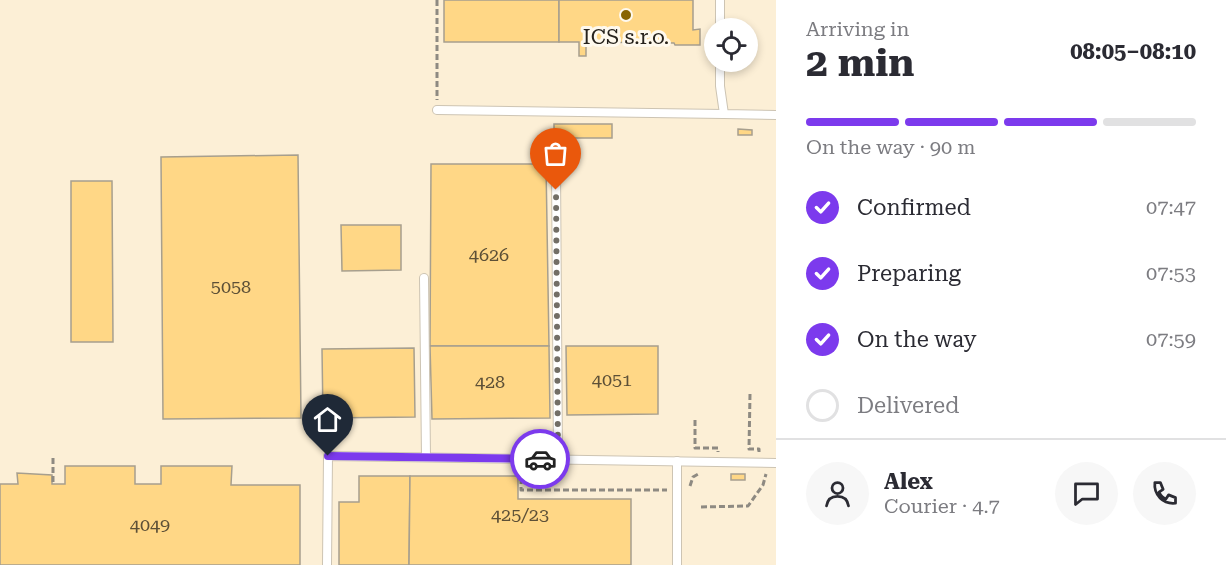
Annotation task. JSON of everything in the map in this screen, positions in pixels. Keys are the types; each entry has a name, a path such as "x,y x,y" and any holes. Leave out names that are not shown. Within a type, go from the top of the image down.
{"lane":[{"path":"720,0 720,18"},
{"path":"720,72 724,114"},
{"path":"437,110 776,115"},
{"path":"556,168 558,460"},
{"path":"424,278 426,457"},
{"path":"327,565 328,456 776,463"},
{"path":"677,462 678,565"}],"path":[{"path":"437,0 437,110"},
{"path":"701,507 748,506 763,485 767,471 758,472 759,449 749,449 750,394"},
{"path":"695,420 695,448 718,448 718,462"},
{"path":"53,458 54,482"},
{"path":"521,459 521,490 688,489 693,477 702,472"}],"shaded area":[{"path":"0,0 776,0 776,565 0,565"}],"building":[{"path":"444,0 559,0 559,42 444,42"},
{"name":"ICS s.r.o.","path":"559,0 693,0 693,30 700,29 700,45 586,42 586,56 579,56 579,42 559,42"},
{"path":"554,124 612,124 612,138 554,138"},
{"path":"738,129 752,130 752,135 738,135"},
{"path":"298,155 301,418 163,419 161,157"},
{"path":"431,164 546,164 549,346 430,346"},
{"path":"71,181 112,181 113,342 71,342"},
{"path":"341,225 401,225 401,270 342,271"},
{"path":"430,346 549,346 550,418 432,419"},
{"path":"566,346 658,346 658,414 567,415"},
{"path":"414,348 415,417 323,418 322,349"},
{"path":"65,466 135,466 135,484 161,484 161,466 232,466 231,485 300,485 300,565 0,565 0,484 18,484 17,473 52,475 52,484 65,484"},
{"path":"731,474 745,474 745,480 731,480"},
{"path":"359,476 410,476 409,565 339,565 339,502 359,502"},
{"path":"410,476 518,476 518,499 631,499 631,565 409,565"}],"way so far":[{"path":"540,459 558,460 556,190"}],"place":[{"name":"ICS s.r.o.","path":"626,15"}],"route":[{"path":"328,456 540,459"}]}
